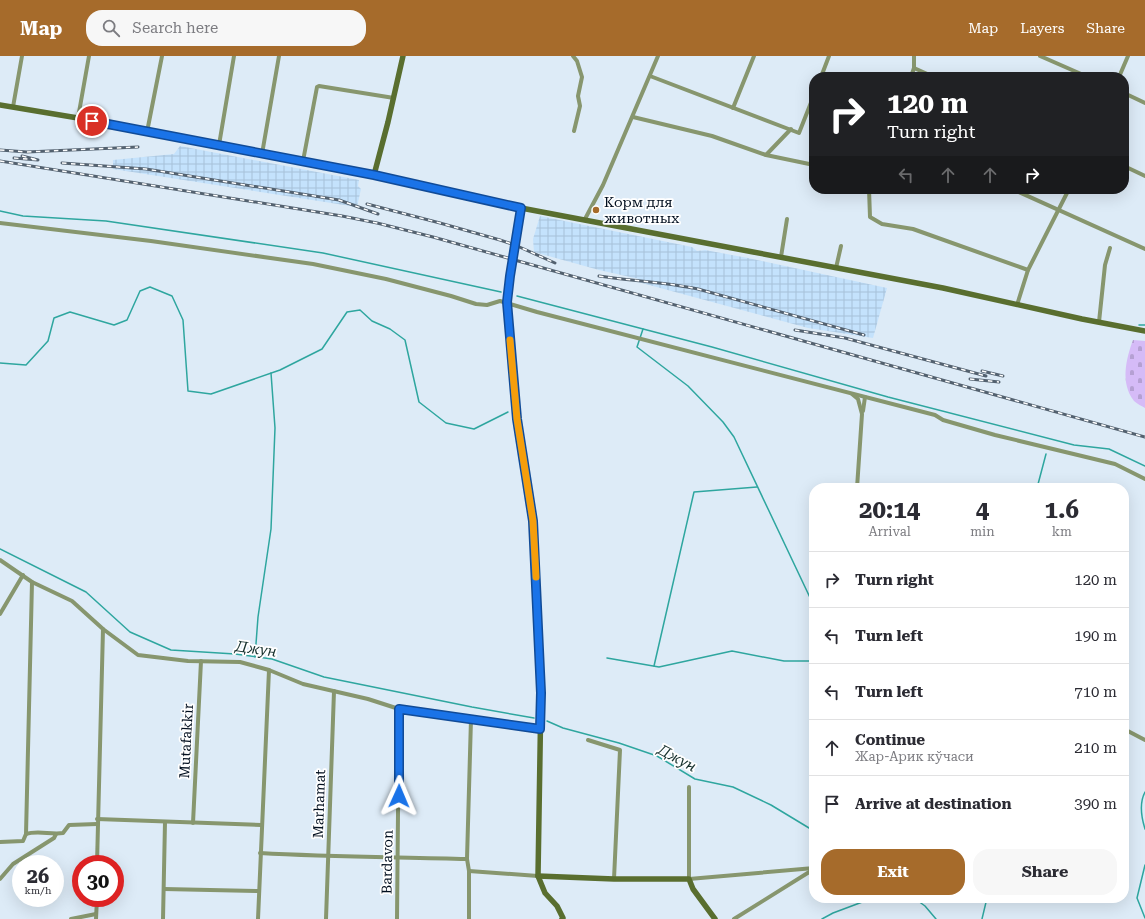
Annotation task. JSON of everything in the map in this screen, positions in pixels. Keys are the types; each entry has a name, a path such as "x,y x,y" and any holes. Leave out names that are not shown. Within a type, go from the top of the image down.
{"main road":[{"path":"374,175 394,98 403,56"},
{"path":"0,105 78,118 374,175 521,208 781,257 1145,331"},
{"path":"521,208 507,302 517,419 533,521 541,693 538,876 545,893 557,906 563,919"},
{"path":"538,876 689,880 693,889 715,919"}],"street":[{"path":"13,107 22,56"},
{"path":"78,118 89,56"},
{"path":"147,132 162,56"},
{"path":"219,145 234,56"},
{"path":"262,154 279,56"},
{"path":"573,56 577,61 582,77 578,96 580,106 574,131"},
{"path":"585,219 603,185 658,56"},
{"path":"733,108 754,56"},
{"path":"823,72 829,56"},
{"path":"913,72 914,56"},
{"path":"1040,56 1077,72"},
{"path":"1121,72 1128,56"},
{"path":"914,68 923,72"},
{"path":"650,76 799,133 809,108"},
{"path":"303,161 317,87 319,86 394,98"},
{"path":"1129,95 1145,103"},
{"path":"633,117 712,136 766,155 809,164"},
{"path":"766,155 791,130"},
{"path":"1129,168 1145,176"},
{"path":"869,194 870,217 882,224 913,229 1028,270"},
{"path":"1023,194 1145,250"},
{"path":"1017,305 1028,270 1067,194"},
{"path":"781,257 787,218"},
{"path":"0,223 313,264 386,279 476,304 487,305 500,301 507,302 537,312 935,415 943,420 994,435 1116,464 1145,479"},
{"path":"836,268 841,246"},
{"path":"1099,322 1105,265 1110,248"},
{"path":"851,393 858,399 862,414"},
{"path":"857,483 864,397"},
{"path":"0,560 32,582 72,601 103,629 138,655 201,661 240,662 269,670 303,684 399,709 540,729"},
{"path":"0,614 23,575"},
{"path":"0,842 23,841 26,834 32,582"},
{"path":"97,855 103,629"},
{"name":"Mutafakkir","path":"193,823 201,661"},
{"path":"258,919 269,670"},
{"name":"Marhamat","path":"326,919 334,691"},
{"name":"Bardavon","path":"397,919 399,709"},
{"path":"469,919 469,871 467,859 470,718"},
{"path":"1129,732 1145,740"},
{"path":"588,740 620,750 614,879"},
{"path":"689,787 689,880 809,868"},
{"path":"97,819 261,825"},
{"path":"163,919 165,822"},
{"path":"26,834 33,832 56,834 63,833 69,825 97,824"},
{"path":"0,879 13,864 54,838 56,834"},
{"path":"260,853 467,859"},
{"path":"469,871 538,876"},
{"path":"734,919 809,871"},
{"path":"164,889 259,891"},
{"path":"96,907 96,919"},
{"path":"71,919 96,914"}],"shaded area":[{"path":"180,146 359,180 358,186 361,189 357,207 113,169 113,160 174,154"},
{"path":"540,216 692,247 697,251 705,250 748,258 887,288 873,338 808,328 638,282 639,279 599,270 534,252 533,239"}],"green space":[{"path":"1133,340 1145,341 1145,408 1134,401 1127,387 1126,371 1128,355"}],"waterway":[{"path":"0,211 23,216 106,221 323,253 501,292"},
{"path":"0,363 26,365 48,341 54,318 70,312 114,325 127,320 140,291 150,287 172,296 183,320 188,391 211,394 280,370 322,349 347,312 360,310 372,321 390,329 405,340 419,402 446,423 474,429 508,412"},
{"path":"517,296 712,347 888,397 1074,445 1109,449 1145,466"},
{"path":"1139,325 1145,325"},
{"path":"643,329 637,347 688,386 723,422 734,437 809,595"},
{"path":"255,657 258,617 271,529 275,428 271,373"},
{"path":"1038,483 1046,454"},
{"path":"654,666 694,492 757,487"},
{"name":"Джун","path":"0,549 86,592 130,632 171,650 235,654 272,659 324,677 534,718"},
{"path":"607,658 659,667 732,651 784,661 809,661"},
{"name":"Джун","path":"547,721 563,728 619,743 657,756 695,779 733,787 771,805 809,828"},
{"path":"1145,792 1141,810 1145,829"},
{"path":"1145,865 1137,898 1145,918"},
{"path":"822,919 833,913 860,903"},
{"name":"Джун","path":"921,903 936,919"},
{"path":"982,919 986,903"}],"railway":[{"path":"0,150 27,152 138,147"},
{"path":"14,158 38,160 22,156"},
{"path":"0,161 342,216 377,223 433,237 1145,437"},
{"path":"62,163 146,169 339,200 378,214"},
{"path":"367,204 500,240 555,263"},
{"path":"599,276 698,289 864,335"},
{"path":"795,330 845,338 986,376"},
{"path":"982,371 1003,376"},
{"path":"970,379 999,382"}],"slow traffic":[{"path":"510,340 517,419 533,521 536,577"}],"place":[{"name":"Корм для животных","path":"596,210"}],"route":[{"path":"92,121 374,175 521,208 507,302 513,386 533,521 541,693 540,729 399,709 399,796"}]}
